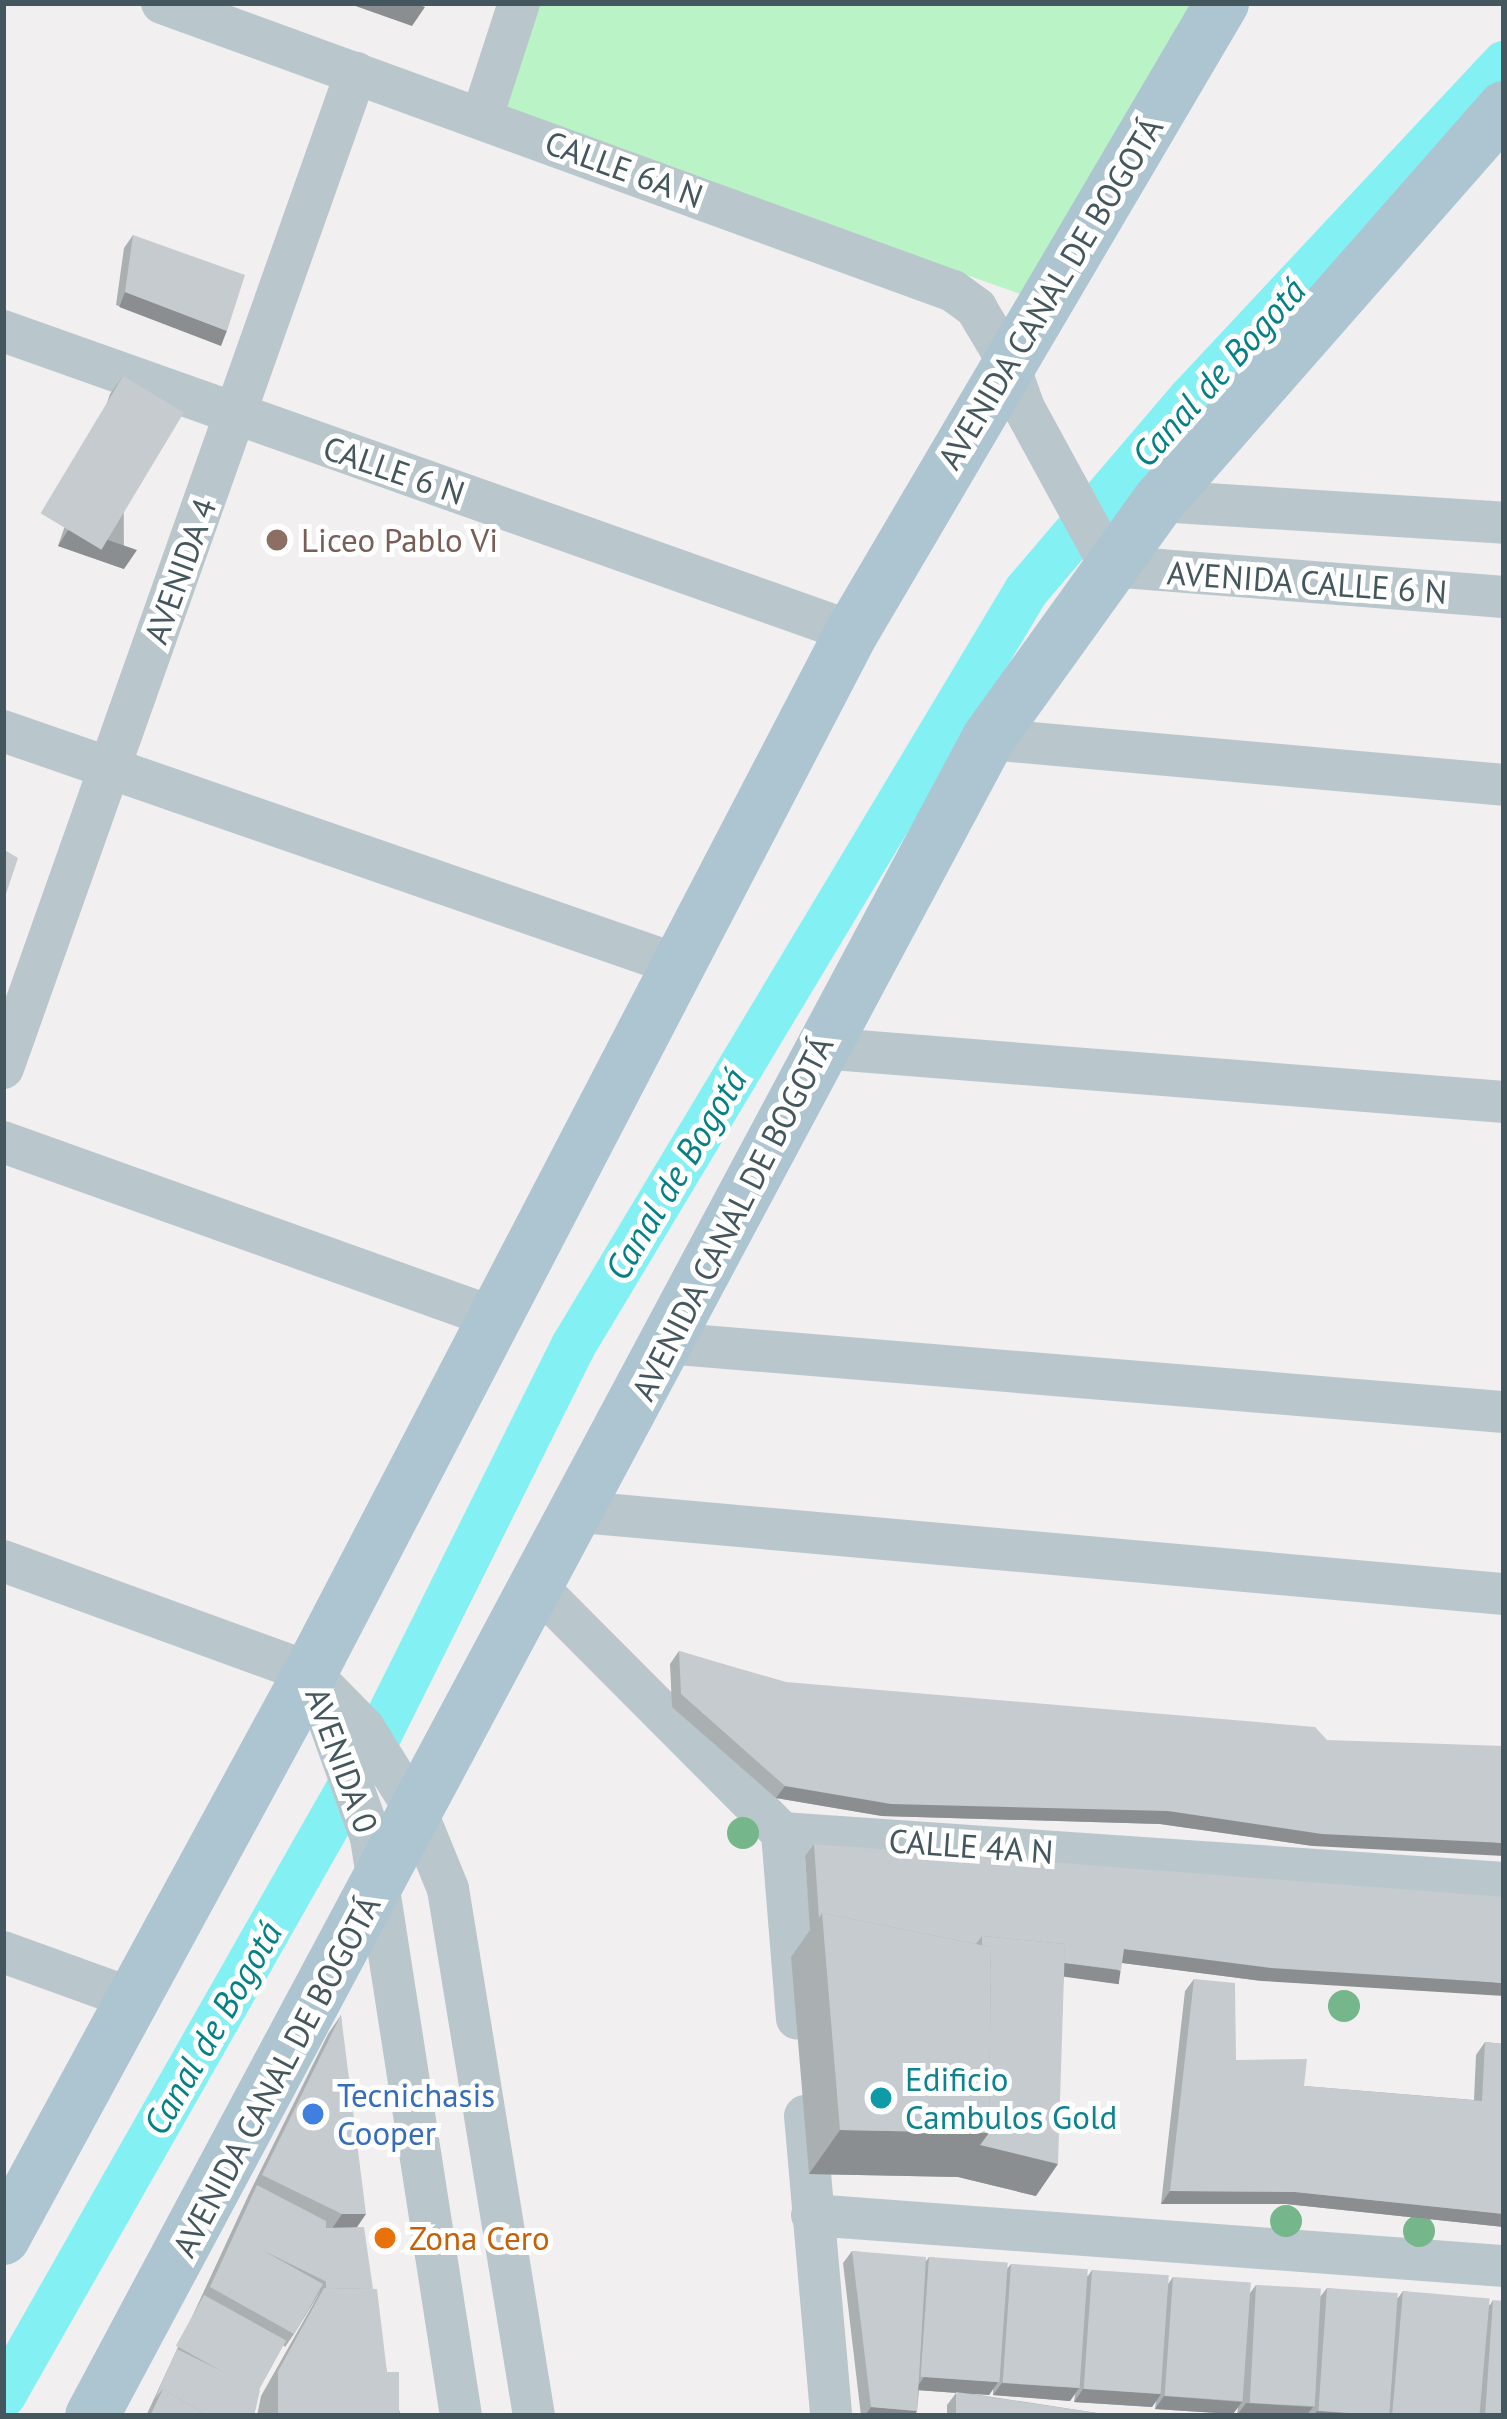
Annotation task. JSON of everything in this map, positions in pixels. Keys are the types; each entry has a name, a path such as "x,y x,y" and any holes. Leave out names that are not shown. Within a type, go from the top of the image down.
{"main road":[{"name":"AVENIDA CANAL DE BOGOTÁ","path":"3,2238 310,1673 675,964 852,632 1016,384 1222,3"},
{"name":"AVENIDA CANAL DE BOGOTÁ","path":"92,2416 391,1830 539,1590 820,1048 1098,545 1159,501 1504,108"}],"street":[{"name":"CALLE 6A N","path":"162,3 953,291 976,308 1098,545"},
{"path":"482,117 519,3"},
{"name":"AVENIDA 4","path":"3,1068 356,73"},
{"name":"CALLE 6 N","path":"3,331 852,632"},
{"path":"1159,501 1504,523"},
{"name":"AVENIDA CALLE 6 N","path":"1098,545 1504,597"},
{"path":"3,731 675,964"},
{"path":"988,739 1504,785"},
{"path":"820,1048 1504,1102"},
{"path":"3,1142 495,1318"},
{"path":"666,1343 1504,1412"},
{"path":"581,1512 1504,1594"},
{"path":"3,1561 310,1673"},
{"path":"539,1590 782,1834 831,2416"},
{"name":"AVENIDA 0","path":"310,1673 352,1737 391,1830 461,2416"},
{"name":"AVENIDA 0","path":"352,1737 391,1830 448,1889 533,2416"},
{"name":"CALLE 4A N","path":"782,1834 1504,1882"},
{"path":"3,1952 133,2000"},
{"path":"812,2215 1504,2266"}],"green space":[{"path":"525,3 1216,3 1023,295 494,107"}],"building":[{"path":"133,235 245,275 227,331 125,292"},
{"path":"123,376 184,413 101,550 41,513"},
{"path":"3,849 18,858 3,903"},
{"path":"679,1651 786,1682 1315,1727 1327,1740 1504,1746 1504,1843 1322,1834 1168,1811 891,1804 785,1786 681,1694"},
{"path":"814,1844 1504,1897 1504,1983 1271,1968 1124,1949 1121,1970 1064,1963 1065,1944 982,1936 976,1944 822,1913 819,1918"},
{"name":"Edificio Cambulos Gold","path":"822,1913 991,1947 989,2133 840,2130"},
{"path":"982,1936 1065,1944 1058,2164 980,2145 989,2133 991,1947 982,1945"},
{"path":"1194,1979 1235,1983 1236,2060 1307,2059 1304,2086 1482,2101 1485,2042 1504,2044 1504,2214 1295,2192 1170,2191"},
{"name":"Tecnichasis Cooper","path":"341,2015 366,2214 342,2214 262,2175"},
{"path":"257,2185 326,2221 327,2282 264,2251 323,2284 294,2334 210,2287"},
{"path":"364,2227 373,2289 326,2288 326,2228"},
{"path":"852,2251 926,2257 917,2411 871,2407"},
{"path":"929,2257 1008,2263 999,2382 921,2377"},
{"path":"1011,2264 1088,2269 1080,2388 1003,2383"},
{"path":"1092,2270 1169,2275 1161,2394 1084,2389"},
{"path":"1173,2277 1251,2282 1243,2401 1165,2396"},
{"path":"1256,2285 1321,2288 1315,2406 1250,2403"},
{"path":"324,2288 377,2289 387,2372 276,2375"},
{"path":"1327,2288 1398,2293 1389,2416 1318,2411"},
{"path":"1403,2291 1490,2299 1479,2416 1392,2416"},
{"path":"204,2295 286,2341 258,2391 176,2346"},
{"path":"1493,2300 1504,2301 1504,2416 1485,2416"},
{"path":"177,2349 260,2390 254,2416 208,2416 163,2389 155,2398"},
{"path":"278,2372 399,2372 399,2416 278,2416"},
{"path":"163,2389 208,2416 150,2416"},
{"path":"956,2392 1117,2416 956,2416"}],"waterway":[{"name":"Canal de Bogotá","path":"3,2395 380,1732 573,1345 1026,590 1190,398 1504,63"}],"place":[{"name":"Liceo Pablo Vi","path":"277,540"},
{"name":"Edificio Cambulos Gold","path":"881,2098"},
{"name":"Tecnichasis Cooper","path":"313,2114"},
{"name":"Zona Cero","path":"385,2238"}]}
